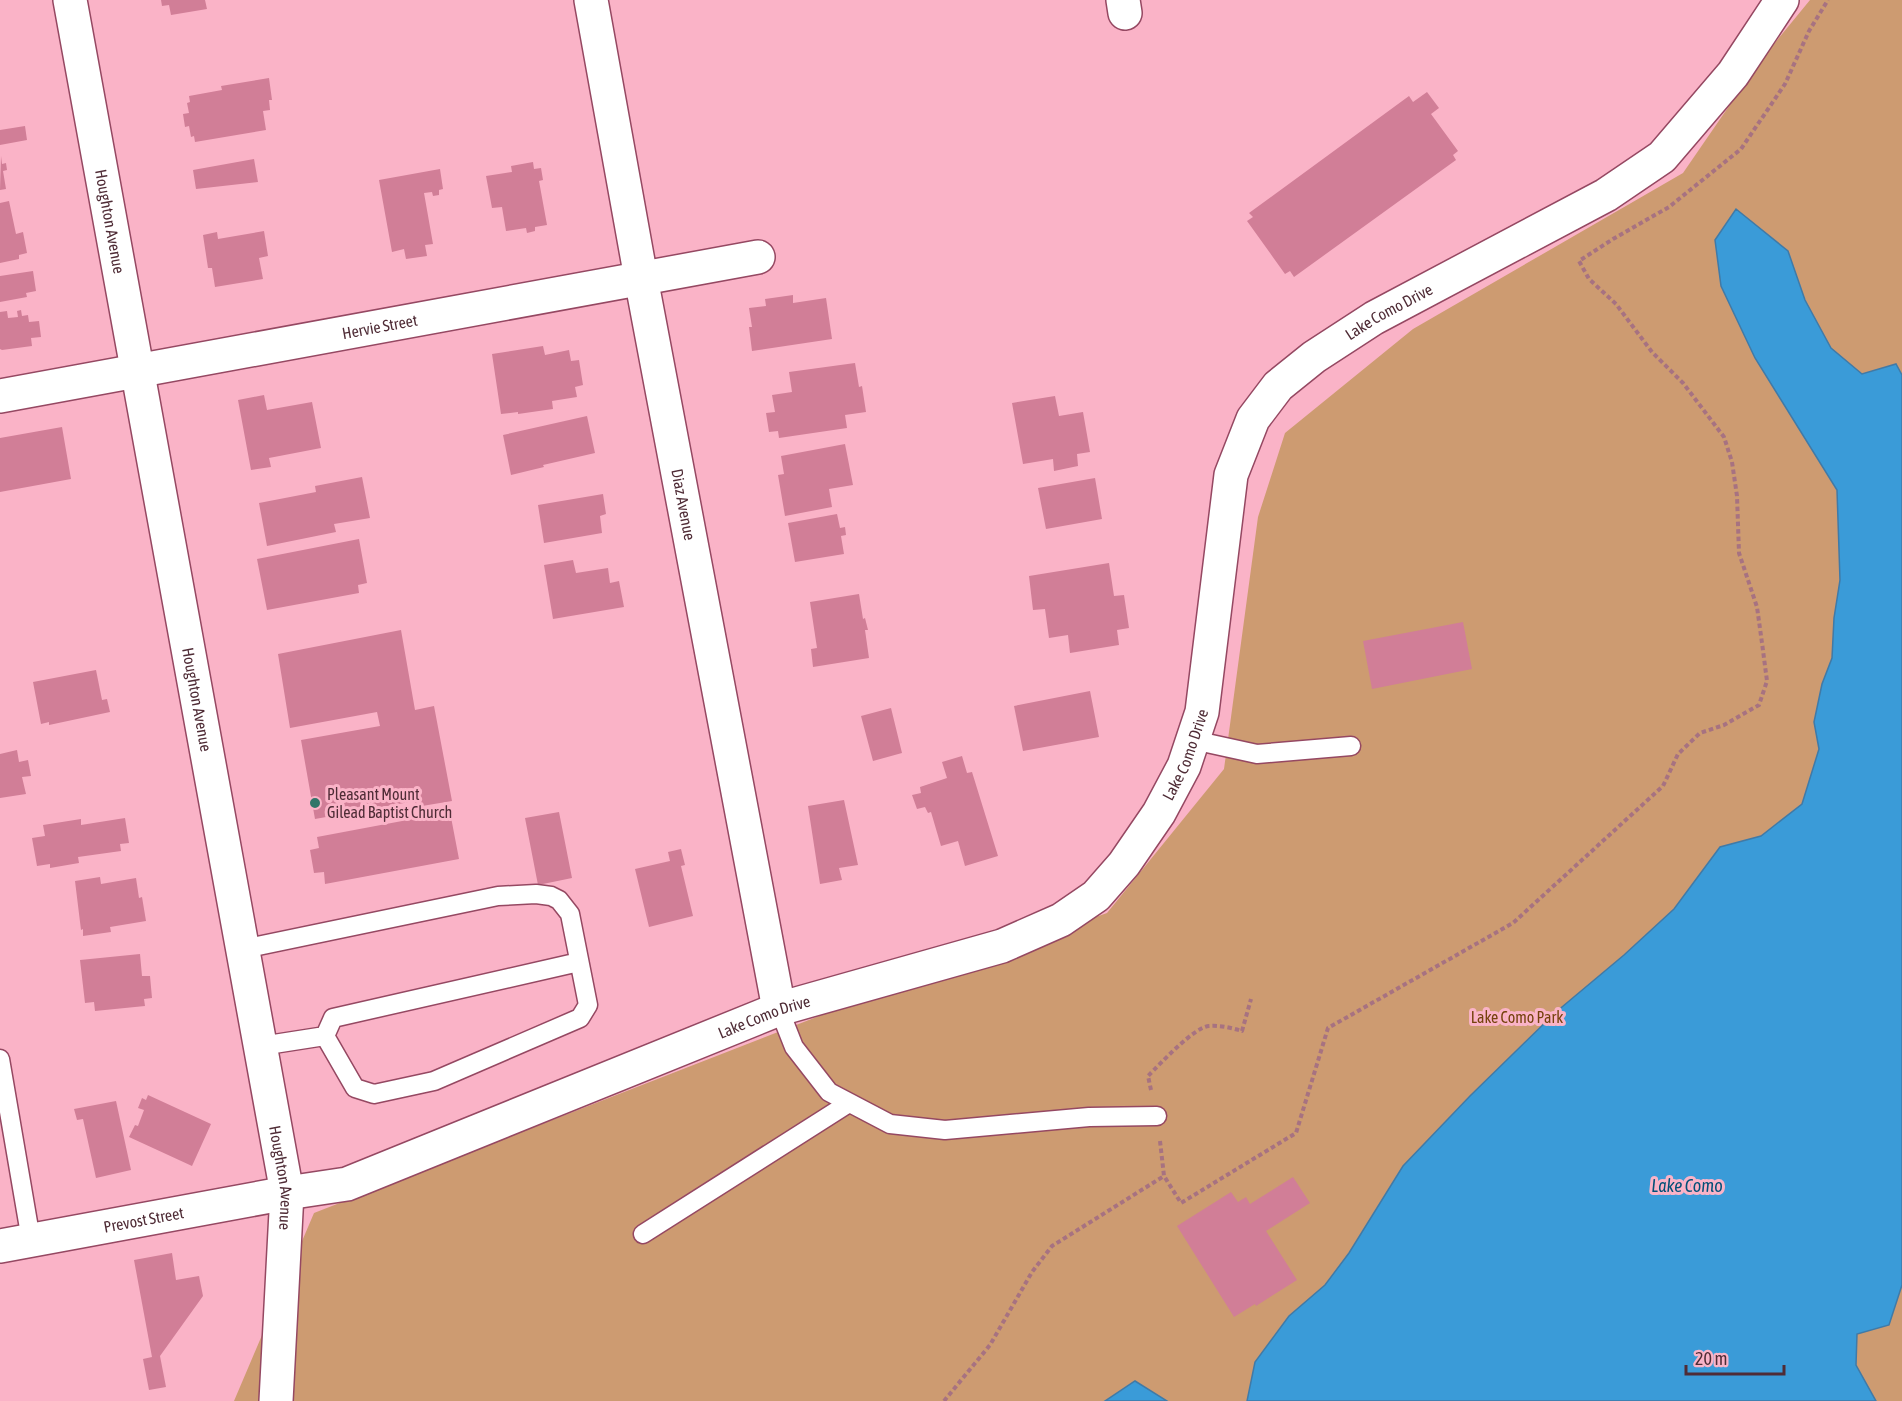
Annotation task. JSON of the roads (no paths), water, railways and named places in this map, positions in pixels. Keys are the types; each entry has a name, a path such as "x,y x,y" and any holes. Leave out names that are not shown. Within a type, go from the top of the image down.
{"street":[{"name":"Houghton Avenue","path":"70,0 287,1192 276,1401"},
{"name":"Diaz Avenue","path":"591,0 779,1009"},
{"name":"Lake Como Drive","path":"287,1192 346,1184 779,1009 1002,946 1060,920 1095,896 1124,864 1159,813 1184,766 1193,740 1202,712 1232,475 1252,419 1278,386 1314,357 1374,318 1606,195 1662,158 1733,74 1782,0"},
{"name":"Hervie Street","path":"0,396 758,257"},
{"name":"Prevost Street","path":"15,1243 287,1192"}],"lane":[{"path":"1193,740 1257,754 1351,746"},
{"path":"243,949 498,896 536,894 551,896 559,900 570,914 588,1005 580,1018 434,1081 374,1094 354,1088 325,1036"},
{"path":"325,1036 333,1018 579,962"},
{"path":"779,1009 795,1047 829,1092 890,1124 945,1130 1089,1118 1157,1116"},
{"path":"261,1046 325,1036"},
{"path":"0,1059 15,1243"},
{"path":"643,1234 849,1103"}],"water":[{"name":"Lake Como","path":"1736,209 1788,251 1805,300 1831,348 1862,374 1896,364 1902,375 1902,1285 1889,1325 1857,1334 1856,1365 1876,1401 1247,1401 1255,1362 1289,1316 1325,1285 1349,1253 1403,1166 1470,1096 1556,1012 1674,909 1720,847 1761,836 1802,804 1819,749 1814,722 1822,684 1832,658 1834,618 1840,580 1837,490 1755,358 1721,286 1715,240"},
{"path":"1135,1381 1167,1401 1105,1401"}],"place":[{"name":"Pleasant Mount Gilead Baptist Church","path":"315,803"}],"park label":[{"name":"Lake Como Park","path":"1517,1017"}]}
